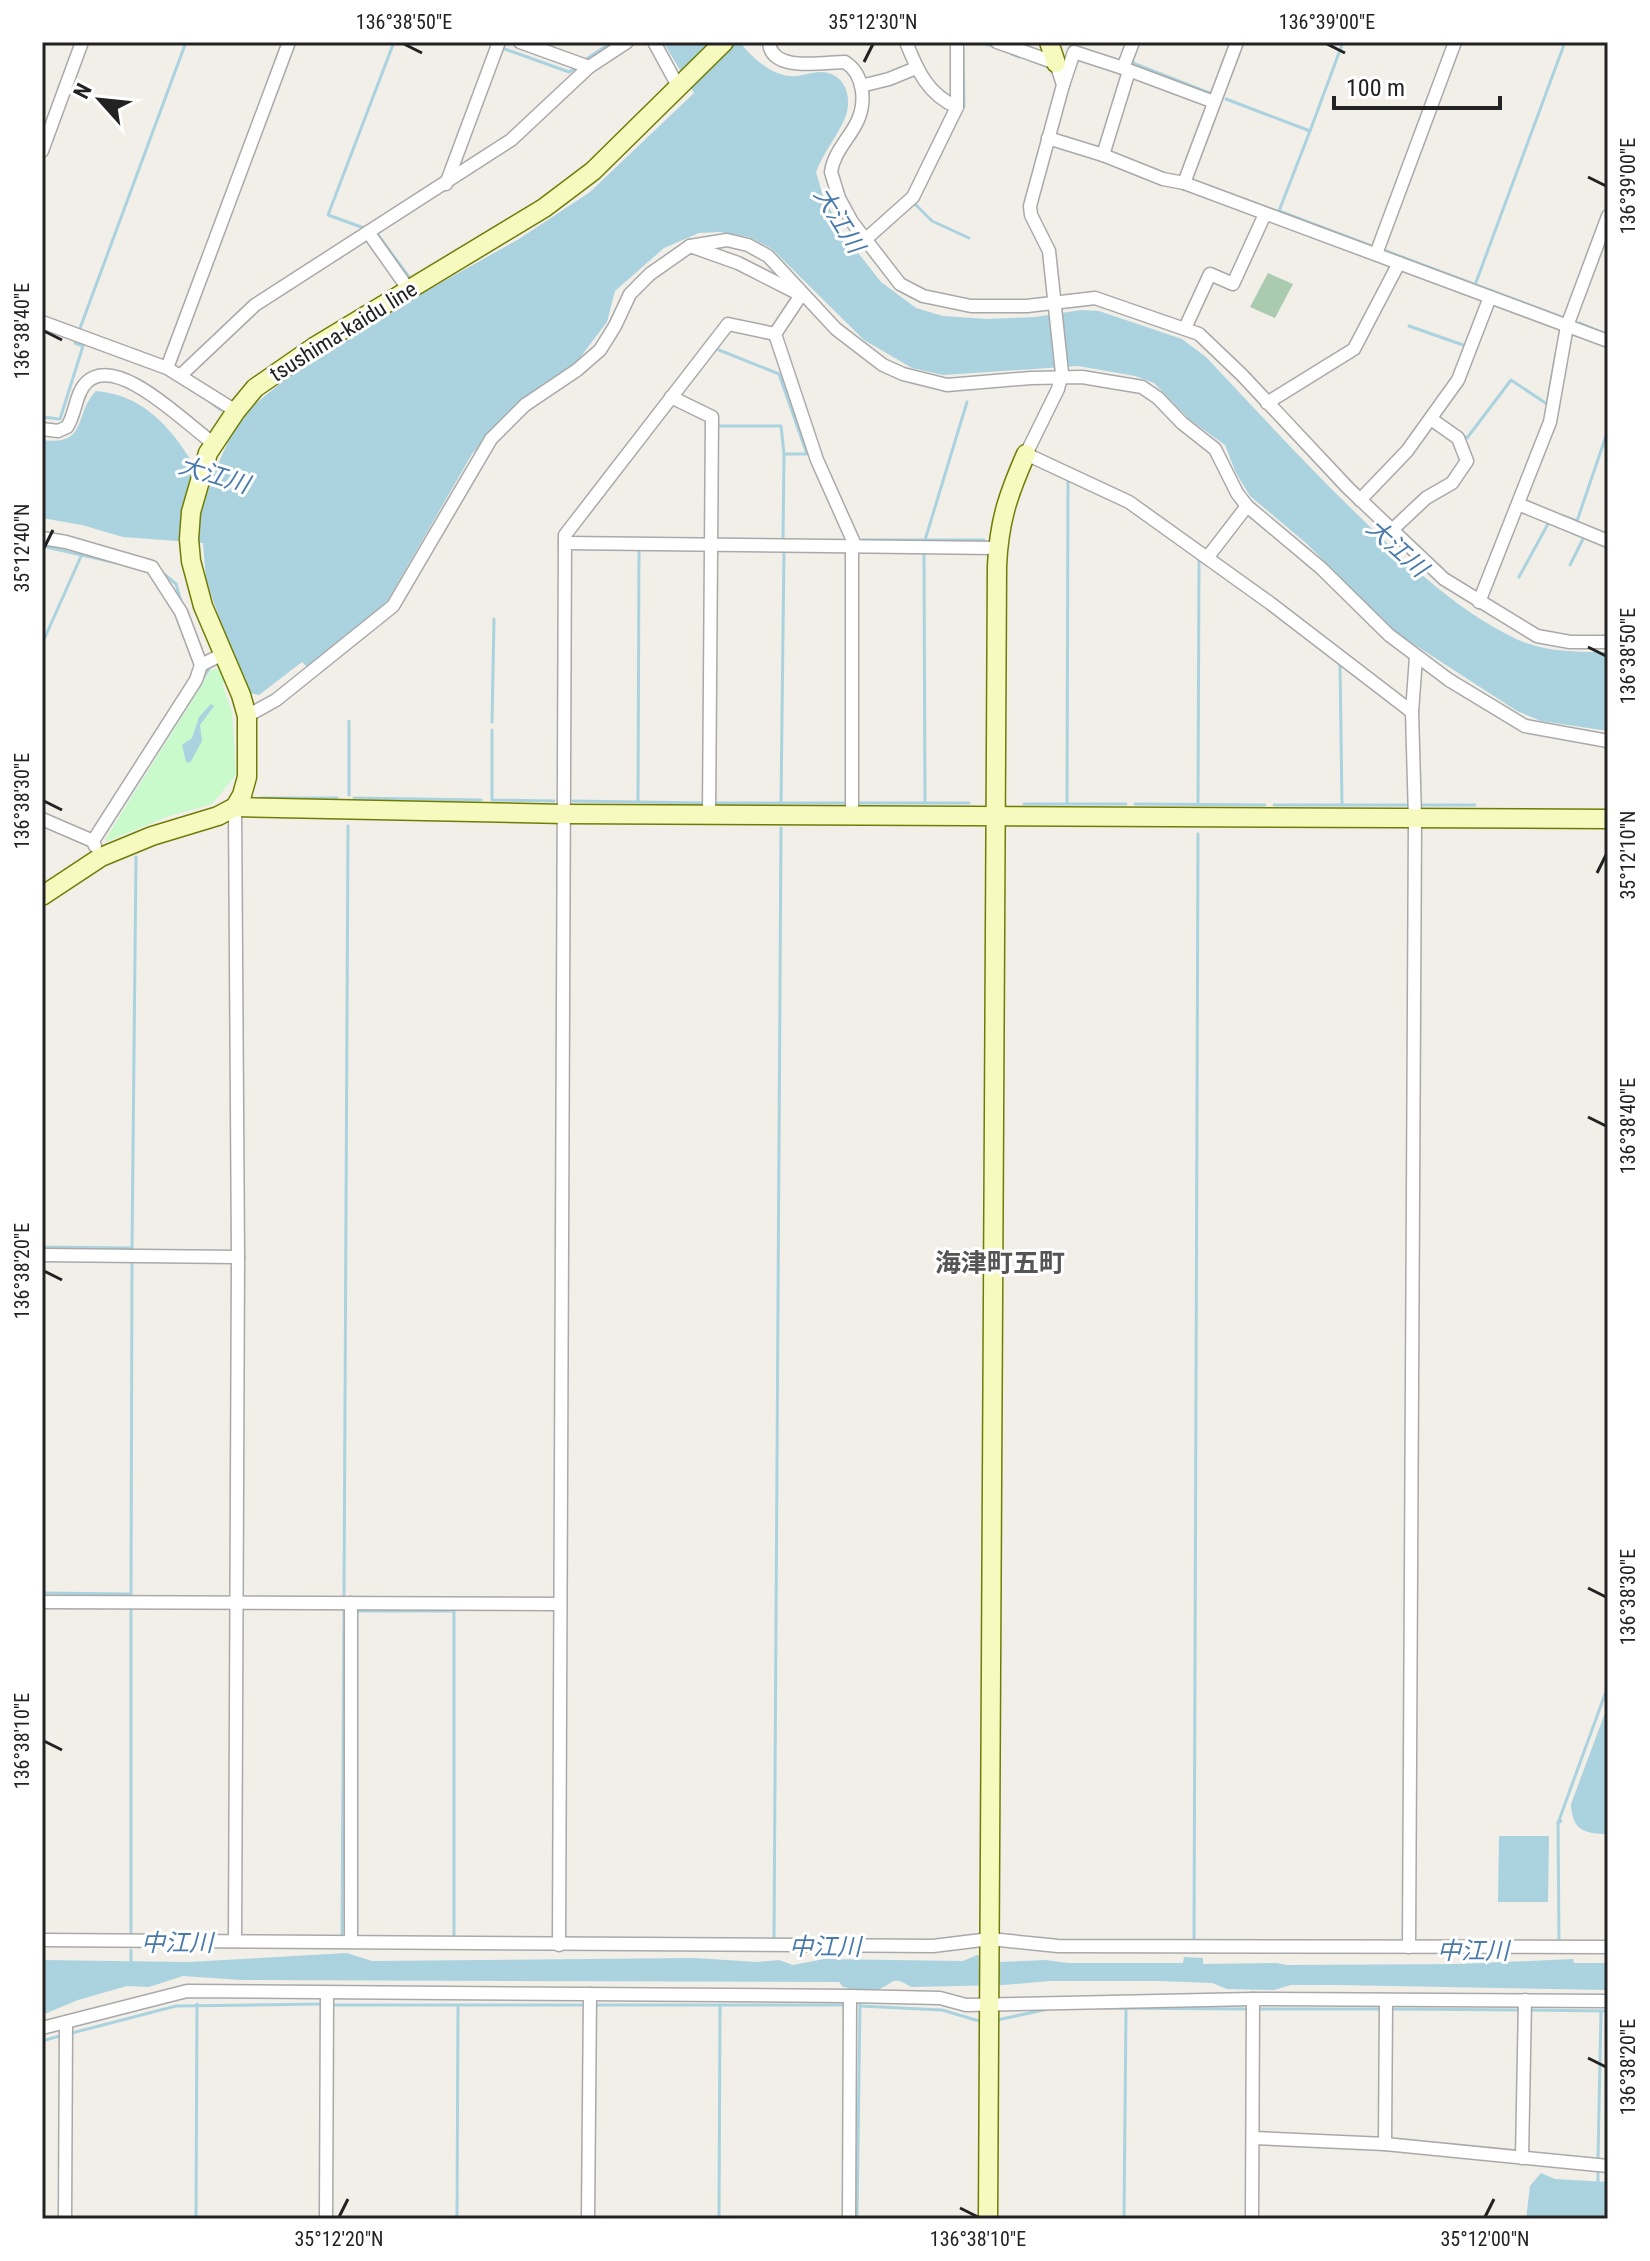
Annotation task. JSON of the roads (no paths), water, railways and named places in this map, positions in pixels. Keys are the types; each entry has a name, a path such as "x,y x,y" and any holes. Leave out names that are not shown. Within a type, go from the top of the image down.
{"street":[{"path":"42,151 82,42"},
{"path":"167,368 289,42"},
{"path":"446,184 499,42"},
{"path":"520,42 589,67"},
{"path":"181,375 255,305 511,140 589,67 627,42"},
{"path":"654,42 681,86"},
{"name":"tsushima-kaidu line","path":"235,807 247,777 247,716 203,606 189,539 191,512 211,448 255,388 279,370 544,208 593,171 724,42"},
{"path":"769,42 772,54 784,63 845,62 857,73 863,100 858,120 841,146 831,172 839,198 852,222 900,284 923,296 971,306 1054,305 1095,298 1199,334 1360,500 1432,569 1479,602 1537,636 1570,642 1608,642"},
{"path":"906,42 920,76 942,101 957,107"},
{"path":"867,238 913,197 957,107 957,42"},
{"path":"997,42 1056,63"},
{"path":"1049,42 1063,85"},
{"path":"1103,155 1133,42"},
{"path":"1184,183 1237,42"},
{"path":"1376,254 1455,42"},
{"path":"988,2219 998,548 1001,520 1011,488 1062,375 1049,251 1031,215 1030,206 1074,52 1214,102"},
{"path":"861,86 916,68"},
{"path":"1048,138 1103,155 1163,179 1184,183 1608,341"},
{"path":"1185,328 1210,274 1233,284 1265,214"},
{"path":"1479,602 1550,422 1567,326 1608,216"},
{"path":"368,232 409,290"},
{"path":"247,716 276,700 393,606 491,439 525,405 577,370 600,350 630,294 650,274 690,246 727,240 748,245 768,256 784,271 801,295 836,329 883,365 903,374 947,385 1062,375 1142,387 1215,449 1247,506 1321,568 1380,627 1416,657 1525,726 1608,741"},
{"path":"690,246 738,263 801,295"},
{"path":"1267,403 1354,349 1399,263"},
{"path":"775,334 801,295"},
{"path":"1360,500 1398,461 1458,380 1468,361 1490,297"},
{"path":"42,322 167,368 236,411"},
{"path":"559,1945 565,535 728,324 775,334"},
{"path":"775,334 817,460 853,545 852,816"},
{"path":"42,429 58,431 67,427 82,388 87,381 103,376 139,385 211,448"},
{"path":"671,397 712,417 709,815"},
{"path":"1392,530 1426,498 1452,483 1467,461 1458,438 1431,419"},
{"path":"1026,454 1129,502 1412,712"},
{"path":"1518,504 1608,541"},
{"path":"1207,558 1247,506"},
{"path":"42,538 152,567 181,612 201,665 196,680 97,849 42,896"},
{"path":"565,543 998,548"},
{"path":"201,665 223,654"},
{"path":"1409,1947 1415,818 1412,712 1416,657"},
{"path":"235,807 238,1257 235,1941"},
{"path":"42,819 97,849 218,816 235,807 565,814 1608,819"},
{"path":"42,1255 238,1257"},
{"path":"42,1602 559,1604"},
{"path":"351,1603 351,1941"},
{"path":"42,1940 559,1945 933,1946 990,1943 1058,1946 1608,1947"},
{"path":"42,2028 187,1991 850,1996 940,1998 966,2005 1253,1999 1608,2001"},
{"path":"326,2219 327,1993"},
{"path":"588,2219 590,1994"},
{"path":"849,2219 850,1996"},
{"path":"1252,2219 1253,1999"},
{"path":"1522,2158 1525,2000"},
{"path":"1385,2144 1386,2001"},
{"path":"65,2219 66,2022"},
{"path":"1253,2138 1385,2144 1608,2166"}],"water":[{"name":"大江川","path":"663,42 740,42 769,69 784,75 821,72 836,77 848,95 847,110 816,172 822,193 841,231 881,282 916,308 943,316 987,319 1099,311 1182,339 1206,357 1376,533 1450,598 1523,642 1559,650 1608,652 1608,731 1541,721 1517,711 1395,632 1307,544 1250,496 1236,473 1225,445 1189,419 1154,383 1135,376 1078,366 943,375 912,368 864,340 772,249 749,237 720,232 699,233 664,248 615,291 607,322 576,363 513,408 472,454 388,600 307,667 302,662 259,695 250,693 226,638 206,579 203,543 123,537 42,518 42,440 57,441 74,433 96,391 141,405 164,424 192,462 218,464 237,422 240,423 254,405 288,377 421,294 519,239 590,192 694,93"},
{"path":"211,704 214,706 200,725 202,741 190,763 186,762 182,745 192,738 199,717"},
{"path":"1608,1705 1608,1834 1600,1834 1577,1825 1571,1804"},
{"path":"1499,1836 1549,1836 1548,1902 1498,1902"},
{"path":"347,1953 372,1961 694,1958 757,1962 779,1960 793,1965 824,1959 963,1961 977,1955 999,1962 1183,1963 1184,1957 1203,1958 1203,1964 1287,1965 1459,1964 1573,1959 1574,1963 1608,1963 1608,1990 1291,1985 1274,1990 1227,1989 1212,1983 1159,1981 1050,1981 911,1987 895,1981 868,1991 843,1987 839,1982 241,1980 183,1976 149,1987 127,1986 78,2000 42,2015 42,1960 188,1962"},
{"path":"1541,2173 1555,2179 1608,2182 1608,2219 1526,2219 1530,2186"}],"waterway":[{"path":"79,331 186,42"},
{"path":"364,228 328,215 394,42"},
{"path":"585,60 612,42"},
{"path":"980,42 992,46"},
{"path":"1139,42 1132,61 1135,64 1212,94"},
{"path":"1310,131 1343,42"},
{"path":"1475,285 1565,42"},
{"path":"502,48 569,72 575,68"},
{"path":"963,50 964,106"},
{"path":"1012,54 1019,57"},
{"path":"1030,60 1048,67"},
{"path":"1226,99 1310,131 1279,211 1374,247"},
{"path":"916,201 914,203 932,221 969,238"},
{"path":"378,235 409,277"},
{"path":"1386,251 1564,318"},
{"path":"1579,323 1608,335"},
{"path":"1409,326 1466,346"},
{"path":"42,417 60,419 83,346 75,343 76,340"},
{"path":"719,350 779,374 807,454 786,454"},
{"path":"1460,434 1467,438 1511,380 1547,404 1556,353"},
{"path":"209,401 221,410"},
{"path":"925,540 967,402"},
{"path":"717,426 781,426 784,454 783,541"},
{"path":"1563,516 1577,521 1607,433"},
{"path":"1067,804 1068,482"},
{"path":"1519,577 1549,522"},
{"path":"1570,565 1584,537"},
{"path":"862,540 984,540"},
{"path":"42,546 117,563"},
{"path":"638,802 639,547"},
{"path":"781,803 784,549"},
{"path":"42,644 82,554"},
{"path":"924,554 925,803"},
{"path":"1198,804 1199,560"},
{"path":"164,574 176,584 181,602"},
{"path":"492,722 494,619"},
{"path":"1340,664 1342,805"},
{"path":"202,680 209,669"},
{"path":"349,721 349,795"},
{"path":"492,730 492,800 554,801"},
{"path":"104,835 134,788"},
{"path":"261,798 337,798"},
{"path":"354,798 481,800"},
{"path":"573,801 703,803"},
{"path":"716,803 847,803"},
{"path":"855,803 969,803"},
{"path":"1024,804 1126,804"},
{"path":"1135,804 1265,805"},
{"path":"1274,805 1409,805"},
{"path":"1420,805 1475,805"},
{"path":"344,1598 348,826"},
{"path":"774,1940 781,828"},
{"path":"1194,1942 1198,834"},
{"path":"132,1250 136,857"},
{"path":"42,1247 132,1248"},
{"path":"131,1598 132,1263"},
{"path":"42,1593 130,1594"},
{"path":"342,1937 344,1607"},
{"name":"中江川","path":"131,1608 131,1932"},
{"path":"357,1611 454,1611 454,1937"},
{"path":"1558,1823 1608,1686"},
{"path":"1559,1940 1558,1823 1561,1821"},
{"name":"中江川","path":"131,1950 131,1962"},
{"path":"857,2219 860,2000"},
{"path":"196,2219 197,2004"},
{"path":"72,2033 176,2006 322,2004"},
{"path":"332,2005 585,2005"},
{"path":"594,2005 846,2005"},
{"path":"860,2006 942,2010 979,2021"},
{"path":"457,2219 458,2007"},
{"path":"719,2219 720,2007"},
{"path":"1096,2008 1248,2009"},
{"path":"1124,2219 1126,2008"},
{"path":"997,2020 1048,2009"},
{"path":"1257,2009 1381,2009"},
{"path":"1392,2009 1520,2010"},
{"path":"1527,2010 1608,2011"},
{"path":"1598,2159 1601,2011"},
{"path":"42,2041 63,2035"},
{"path":"1598,2170 1598,2182"}],"district":[{"name":"海津町五町","path":"1000,1263"}]}
